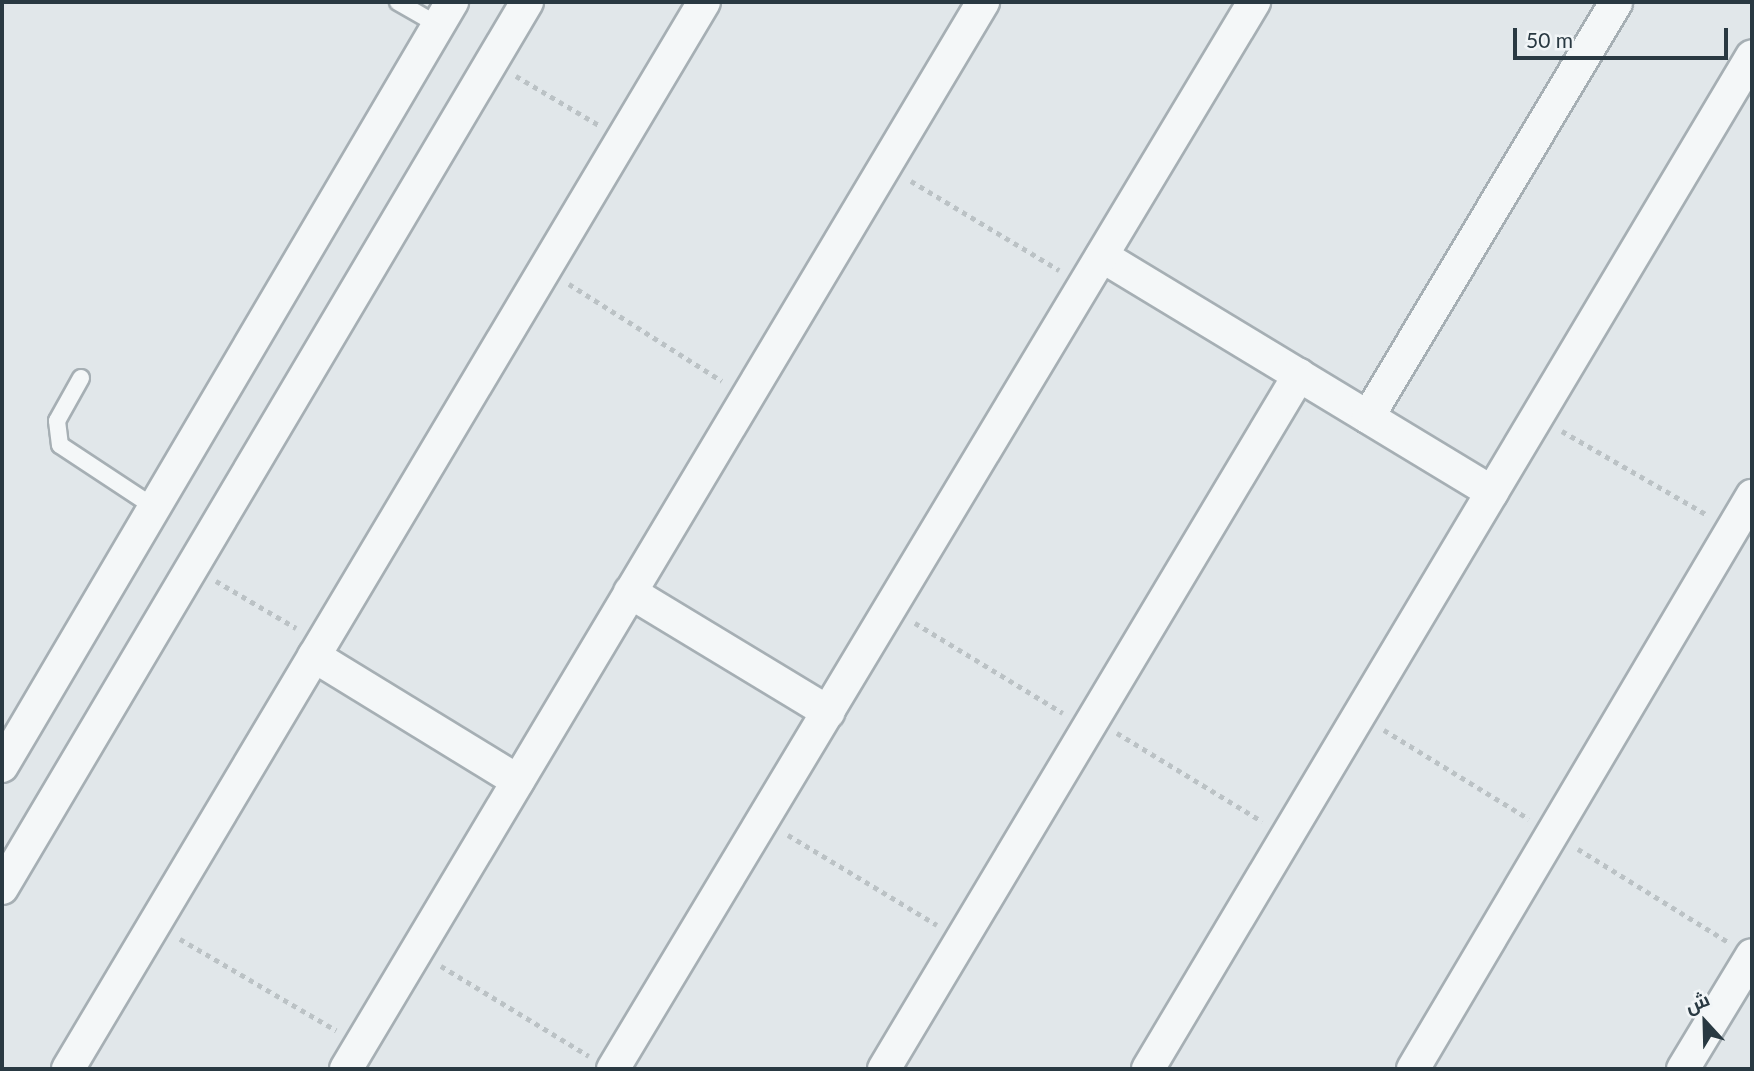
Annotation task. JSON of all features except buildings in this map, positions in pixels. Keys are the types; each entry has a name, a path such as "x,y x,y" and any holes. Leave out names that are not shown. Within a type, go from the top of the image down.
{"street":[{"path":"2,888 527,2"},
{"path":"68,1069 704,2"},
{"path":"353,1057 983,2"},
{"path":"606,1066 763,820 1254,2"},
{"path":"1368,417 1616,2"},
{"path":"2,766 445,14"},
{"path":"1148,1069 1752,56"},
{"path":"1102,256 1492,492"},
{"path":"884,1069 1299,375"},
{"path":"1425,1065 1752,496"},
{"path":"630,592 828,712"},
{"path":"318,650 518,781"},
{"path":"1684,1069 1752,955"}],"lane":[{"path":"398,2 445,14"},
{"path":"81,378 57,421 60,445 154,507"}],"path":[{"path":"491,61 622,139"},
{"path":"885,165 1084,285"},
{"path":"545,269 747,397"},
{"path":"1537,417 1732,529"},
{"path":"191,567 318,650"},
{"path":"890,608 1287,836"},
{"path":"763,820 961,940"},
{"path":"154,924 353,1057"},
{"path":"416,951 606,1066"}]}
